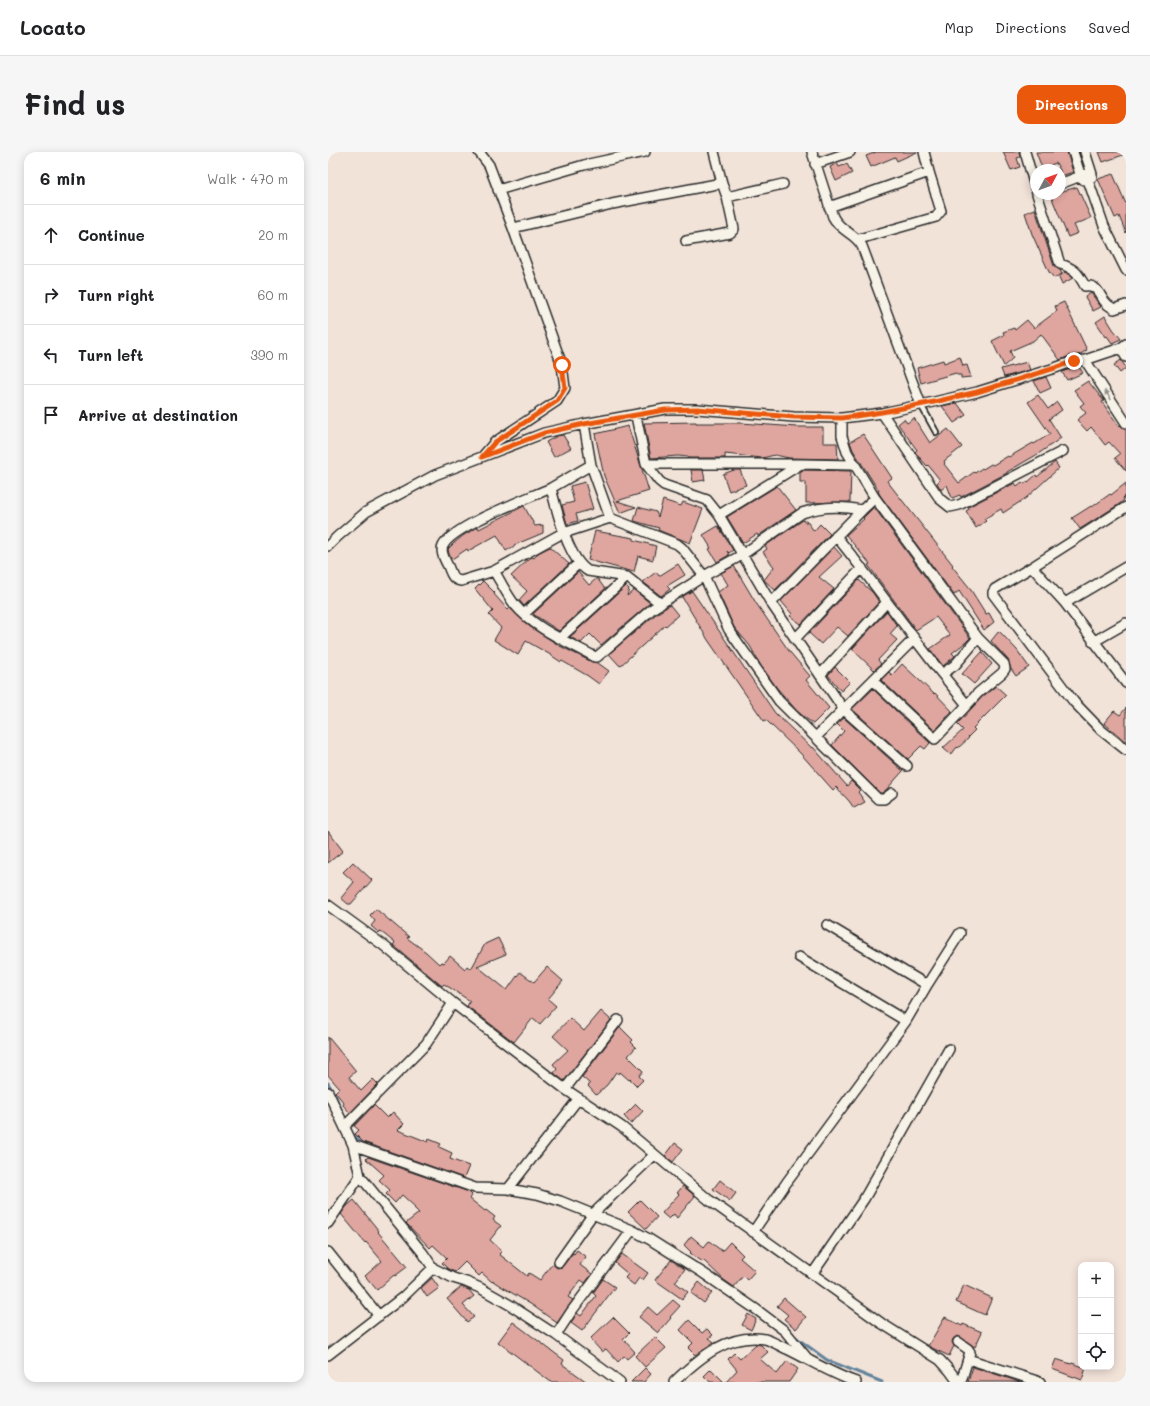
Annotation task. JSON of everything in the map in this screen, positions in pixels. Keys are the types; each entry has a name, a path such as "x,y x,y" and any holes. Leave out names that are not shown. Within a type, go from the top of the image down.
{"street":[{"path":"479,152 489,165 513,228 562,365 565,388 557,401 495,442 482,457"},
{"path":"498,190 584,165 645,152"},
{"path":"686,241 730,233 734,229 727,197 714,152"},
{"path":"812,152 837,225 845,232 859,240 862,246 921,405"},
{"path":"815,164 850,152"},
{"path":"859,240 936,217 941,212 924,152"},
{"path":"1025,152 1030,169"},
{"path":"1073,152 1087,176 1104,226 1126,270"},
{"path":"1085,152 1087,176"},
{"path":"830,207 929,172"},
{"path":"1066,182 1087,176"},
{"path":"513,228 612,204 722,183"},
{"path":"727,197 783,184"},
{"path":"1039,200 1060,264 1071,267 1086,286 1091,285 1096,287 1106,304 1114,309 1126,305"},
{"path":"328,546 366,512 435,475 544,433 584,424 665,410 697,409 794,417 842,418 921,405 977,392 1074,361 1085,360 1123,346 1126,357"},
{"path":"1085,360 1126,423"},
{"path":"882,412 940,499 950,507 959,505 1063,451"},
{"path":"636,416 646,464 659,481 664,485 707,500 719,515 771,603 844,710 907,766"},
{"path":"842,418 842,436 847,452 875,498 978,638 1004,664 1005,669 978,693 935,739 873,681"},
{"path":"584,424 591,465 610,518"},
{"path":"646,464 854,465"},
{"path":"719,515 801,464"},
{"path":"591,465 551,488 472,522 447,540 443,547 443,554 453,577 456,580 461,581 494,571 559,535 610,518 677,544 682,548 704,576 729,630 779,701 878,799 884,799 892,794"},
{"path":"551,488 564,533 583,568 588,571 627,577 661,604"},
{"path":"771,603 875,498"},
{"path":"494,571 514,604 524,614 541,627 597,657 652,609 704,576 742,555 802,513 812,510 848,507 862,510"},
{"path":"1126,507 992,592 1074,702 1101,730 1126,750"},
{"path":"836,536 888,602 914,639 967,705"},
{"path":"524,614 579,563"},
{"path":"1032,567 1065,603 1093,642 1125,681"},
{"path":"1065,603 1126,567"},
{"path":"795,639 862,568"},
{"path":"560,638 627,577"},
{"path":"820,675 888,602"},
{"path":"1093,642 1126,623"},
{"path":"942,674 955,665 978,638"},
{"path":"816,737 914,639"},
{"path":"328,905 383,945 453,1002 565,1089 622,1127 709,1200 881,1323 940,1360 958,1382"},
{"path":"827,925 927,985"},
{"path":"753,1232 787,1182 906,1021 960,933"},
{"path":"799,957 906,1021"},
{"path":"345,1126 426,1044 453,1002"},
{"path":"565,1089 618,1020"},
{"path":"813,1273 864,1199 949,1049"},
{"path":"328,1092 353,1145 360,1176 423,1253 433,1268 453,1278 480,1288 510,1304 556,1335 620,1382"},
{"path":"508,1189 579,1098"},
{"path":"353,1145 475,1188 508,1189 542,1195 632,1230 703,1273 757,1310 784,1331 808,1359"},
{"path":"559,1262 593,1214 654,1155"},
{"path":"328,1223 360,1176"},
{"path":"556,1335 575,1306 632,1230"},
{"path":"328,1252 379,1316"},
{"path":"329,1352 403,1297 433,1268"},
{"path":"674,1382 691,1366 713,1349 740,1339 766,1339 841,1377 856,1382"},
{"path":"958,1342 970,1352 961,1382"},
{"path":"968,1359 1040,1382"}],"lane":[{"path":"921,405 936,432"}],"building":[{"path":"876,152 917,152 897,161 895,157 871,167 866,156"},
{"path":"1003,152 1019,152 1020,157 1017,158 1020,167 1011,170"},
{"path":"1036,152 1067,152 1073,172 1066,174 1066,164 1040,164"},
{"path":"1099,152 1126,152 1126,154 1103,162"},
{"path":"837,163 839,167 847,164 852,173 836,181 830,167"},
{"path":"1113,174 1126,204 1126,233 1119,216 1115,218 1098,179"},
{"path":"1077,187 1091,218 1074,225 1078,233 1068,237 1053,200 1066,200 1066,190"},
{"path":"1035,209 1054,266 1060,270 1062,274 1054,278 1049,272 1032,234 1025,213"},
{"path":"1065,272 1073,278 1062,284 1059,277"},
{"path":"1091,293 1101,307 1093,311 1085,297"},
{"path":"1064,302 1087,350 1079,355 1072,355 1060,360 1041,334 1033,341 1010,351 1013,358 1004,366 992,341 1004,335 1003,332 1014,328 1015,330 1027,320 1034,328 1057,311 1055,306"},
{"path":"1105,316 1121,339 1112,343 1107,336 1106,337 1096,322"},
{"path":"960,357 963,366 967,365 971,377 961,378 961,375 957,375 956,373 921,383 917,368 943,360 944,363"},
{"path":"1121,360 1126,368 1120,373 1114,365"},
{"path":"1027,362 1030,370 1004,377 1001,369"},
{"path":"1079,367 1083,373 1067,380 1062,372"},
{"path":"1046,377 1051,388 1040,393 1034,381"},
{"path":"1088,381 1104,401 1102,402 1119,426 1120,425 1126,429 1126,471 1115,458 1120,454 1109,442 1105,445 1091,427 1087,431 1077,420 1086,413 1080,406 1084,403 1074,390"},
{"path":"1038,395 1048,409 1057,402 1062,410 1049,419 1061,438 1007,473 961,497 960,495 952,498 947,485 941,490 937,483 940,480 915,452 917,450 898,424 904,419 907,423 914,418 930,443 948,429 962,447 944,461 944,464 959,483 974,472 975,473 991,464 993,465 1008,456 1009,457 1050,434 1028,402"},
{"path":"957,403 966,415 954,423 942,406"},
{"path":"696,422 823,427 823,443 837,443 838,459 789,458 775,455 762,458 725,454 725,458 688,458 678,456 651,458 644,423"},
{"path":"628,426 649,491 617,501 636,507 620,513 604,476 595,434"},
{"path":"863,434 892,478 887,481 953,565 952,566 969,587 986,614 989,613 994,622 984,630 959,591 954,595 880,495 879,491 853,450 850,442"},
{"path":"563,435 571,448 554,457 546,442 557,436"},
{"path":"1055,462 1059,468 1026,498 1003,513 1001,509 984,519 986,521 976,528 966,511 969,509 968,507 1015,483 1017,486 1022,482 1024,484 1028,482 1036,475 1037,477"},
{"path":"691,470 703,470 705,480 693,482"},
{"path":"734,470 740,470 746,485 729,491 723,474"},
{"path":"803,470 851,471 850,502 806,503 806,482 800,482 800,472"},
{"path":"585,482 593,509 576,514 578,521 567,524 562,505 574,502 570,486"},
{"path":"1126,483 1126,495 1123,498 1124,500 1080,529 1072,518 1091,506 1092,507 1110,494 1111,495"},
{"path":"777,486 796,510 758,536 757,534 743,543 727,517"},
{"path":"663,500 681,506 683,502 703,509 690,543 658,530 659,528 634,521 638,507 656,512 658,517"},
{"path":"524,506 535,526 543,525 543,533 519,543 506,551 497,535 468,551 467,549 452,559 448,549 464,535"},
{"path":"874,507 970,638 952,653 955,656 943,666 930,649 950,635 936,617 916,630 868,565 870,564 846,535 864,519 863,518"},
{"path":"803,520 806,524 806,520 814,531 820,524 830,534 775,590 764,580 774,567 763,552 767,549 765,546"},
{"path":"718,526 733,550 729,553 727,551 729,555 717,562 703,535"},
{"path":"595,531 634,538 634,540 656,546 653,560 638,556 634,572 588,560"},
{"path":"550,547 569,564 524,606 519,600 527,591 511,576 529,559 532,557 534,558 538,553"},
{"path":"834,547 842,556 819,577 834,589 801,624 790,616 792,614 781,601"},
{"path":"678,564 685,575 667,586 670,589 661,596 643,582 656,572 659,576"},
{"path":"734,566 756,603 789,651 810,676 806,680 829,708 813,724 797,711 777,688 761,666 750,646 734,627 718,592 728,585 721,573"},
{"path":"578,572 589,585 597,578 605,589 559,631 533,614"},
{"path":"859,580 873,593 879,602 848,636 837,627 821,644 809,633"},
{"path":"483,581 495,593 494,594 508,610 510,608 529,626 560,646 592,662 598,663 609,671 599,684 588,676 526,641 518,655 494,640 501,628 489,615 493,611 475,589"},
{"path":"626,586 629,589 627,596 634,590 650,603 601,645 590,634 581,643 570,637"},
{"path":"692,591 775,713 812,748 813,747 847,786 851,781 860,790 858,792 865,802 854,808 836,787 833,790 801,754 766,720 764,721 708,640 682,597"},
{"path":"670,605 678,615 620,666 609,654 656,614"},
{"path":"887,611 897,626 890,634 897,640 878,660 881,664 874,670 852,649"},
{"path":"999,631 1017,650 1029,667 1016,676 1011,669 1008,660 991,641"},
{"path":"982,652 992,664 974,684 962,674"},
{"path":"902,664 934,694 935,693 952,711 935,731 881,680 889,672 892,675"},
{"path":"835,667 850,682 841,691 828,675"},
{"path":"996,686 1006,695 973,728 975,730 968,737 969,738 958,748 957,747 951,755 943,748 963,730 957,724 982,697"},
{"path":"873,689 930,743 925,749 921,746 908,759 852,709"},
{"path":"1126,708 1126,742 1104,723 1114,711 1120,715"},
{"path":"844,718 903,771 882,793 880,793 832,745 844,731 837,724"},
{"path":"328,831 343,851 328,863"},
{"path":"353,862 372,880 351,904 348,904 341,898 354,882 343,872"},
{"path":"376,909 409,937 407,938 439,964 441,962 444,963 450,956 465,969 467,966 471,969 485,944 498,938 506,954 477,966 507,990 520,972 534,982 547,967 563,981 548,999 556,1006 540,1024 533,1018 514,1042 467,1006 470,1001 444,984 442,986 393,945 395,943 371,926 375,921 370,915"},
{"path":"601,1011 611,1020 564,1081 554,1073 557,1069 553,1064 568,1050 553,1036 570,1018 584,1031"},
{"path":"620,1027 633,1040 631,1042 636,1047 628,1056 643,1071 639,1076 643,1080 637,1086 620,1072 619,1074 616,1072 607,1085 596,1095 588,1086 590,1084 582,1077"},
{"path":"328,1037 356,1071 349,1077 361,1091 373,1079 378,1084 350,1113 335,1092 339,1088 328,1075"},
{"path":"636,1104 643,1111 631,1124 624,1116"},
{"path":"374,1105 387,1118 393,1112 404,1124 398,1130 428,1142 429,1139 441,1144 439,1147 452,1153 450,1159 469,1166 464,1178 363,1142 355,1134 359,1130 354,1126"},
{"path":"675,1143 683,1149 673,1162 665,1156"},
{"path":"368,1157 469,1192 472,1195 470,1199 495,1217 493,1220 501,1226 490,1240 502,1251 499,1254 527,1276 529,1273 540,1280 552,1264 557,1268 562,1267 577,1250 586,1257 580,1265 592,1274 585,1283 581,1280 568,1297 573,1300 557,1323 532,1305 493,1281 492,1282 482,1273 479,1276 465,1262 455,1272 448,1269 442,1263 447,1258 433,1245 430,1248 406,1223 419,1213 414,1208 415,1207 402,1195 395,1203 386,1194 390,1190 379,1180 384,1175 366,1159"},
{"path":"720,1180 736,1193 730,1201 713,1189"},
{"path":"683,1186 695,1196 677,1218 674,1214 669,1219 662,1213 679,1194 677,1193"},
{"path":"354,1200 407,1267 395,1276 394,1275 377,1290 365,1276 382,1261 341,1214"},
{"path":"640,1200 657,1217 646,1229 628,1212"},
{"path":"691,1236 704,1247 709,1241 722,1251 730,1242 743,1255 740,1258 755,1271 747,1280 743,1276 734,1287 724,1280 704,1261 703,1262 690,1253 691,1252 684,1245"},
{"path":"622,1254 648,1273 643,1280 639,1278 634,1285 625,1278 628,1274 615,1263"},
{"path":"671,1260 685,1269 675,1282 688,1292 682,1299 655,1280"},
{"path":"432,1278 439,1288 427,1297 421,1288"},
{"path":"603,1279 615,1287 582,1331 571,1323 577,1313 581,1316 596,1296 593,1293"},
{"path":"699,1282 712,1293 704,1303 691,1293"},
{"path":"964,1285 992,1298 985,1315 956,1302"},
{"path":"461,1287 469,1290 474,1296 463,1305 474,1317 467,1322 447,1299"},
{"path":"784,1298 806,1317 796,1329 784,1319 788,1315 777,1306"},
{"path":"673,1300 680,1306 658,1333 639,1317 648,1307 657,1315"},
{"path":"748,1314 756,1319 751,1330 742,1325"},
{"path":"613,1317 629,1333 623,1339 635,1352 627,1359 624,1356 618,1362 606,1349 602,1352 591,1340 591,1338"},
{"path":"945,1317 962,1326 963,1324 982,1332 975,1347 958,1336 953,1339 952,1342 954,1346 949,1356 928,1346"},
{"path":"689,1320 702,1333 707,1329 713,1335 709,1338 714,1342 695,1355 688,1348 693,1343 680,1330"},
{"path":"513,1322 564,1360 562,1364 587,1382 551,1382 498,1342"},
{"path":"655,1337 666,1348 645,1367 635,1356"},
{"path":"756,1344 761,1345 768,1352 760,1359 777,1374 787,1361 798,1369 789,1382 726,1382 737,1370 728,1359 734,1353 740,1359"},
{"path":"1056,1359 1078,1365 1078,1370 1085,1370 1082,1380 1052,1369"},
{"path":"973,1367 1020,1382 968,1382"},
{"path":"645,1368 651,1374 644,1382 631,1382"},
{"path":"711,1369 724,1382 710,1382 704,1376"}],"waterway":[{"path":"328,1083 345,1118"},
{"path":"349,1127 354,1136 364,1146"},
{"path":"794,1336 827,1360 882,1382"}],"route":[{"path":"562,365 565,388 557,401 495,442 482,457 544,433 584,424 665,410 697,409 794,417 842,418 908,408 1008,384 1074,361"}]}
